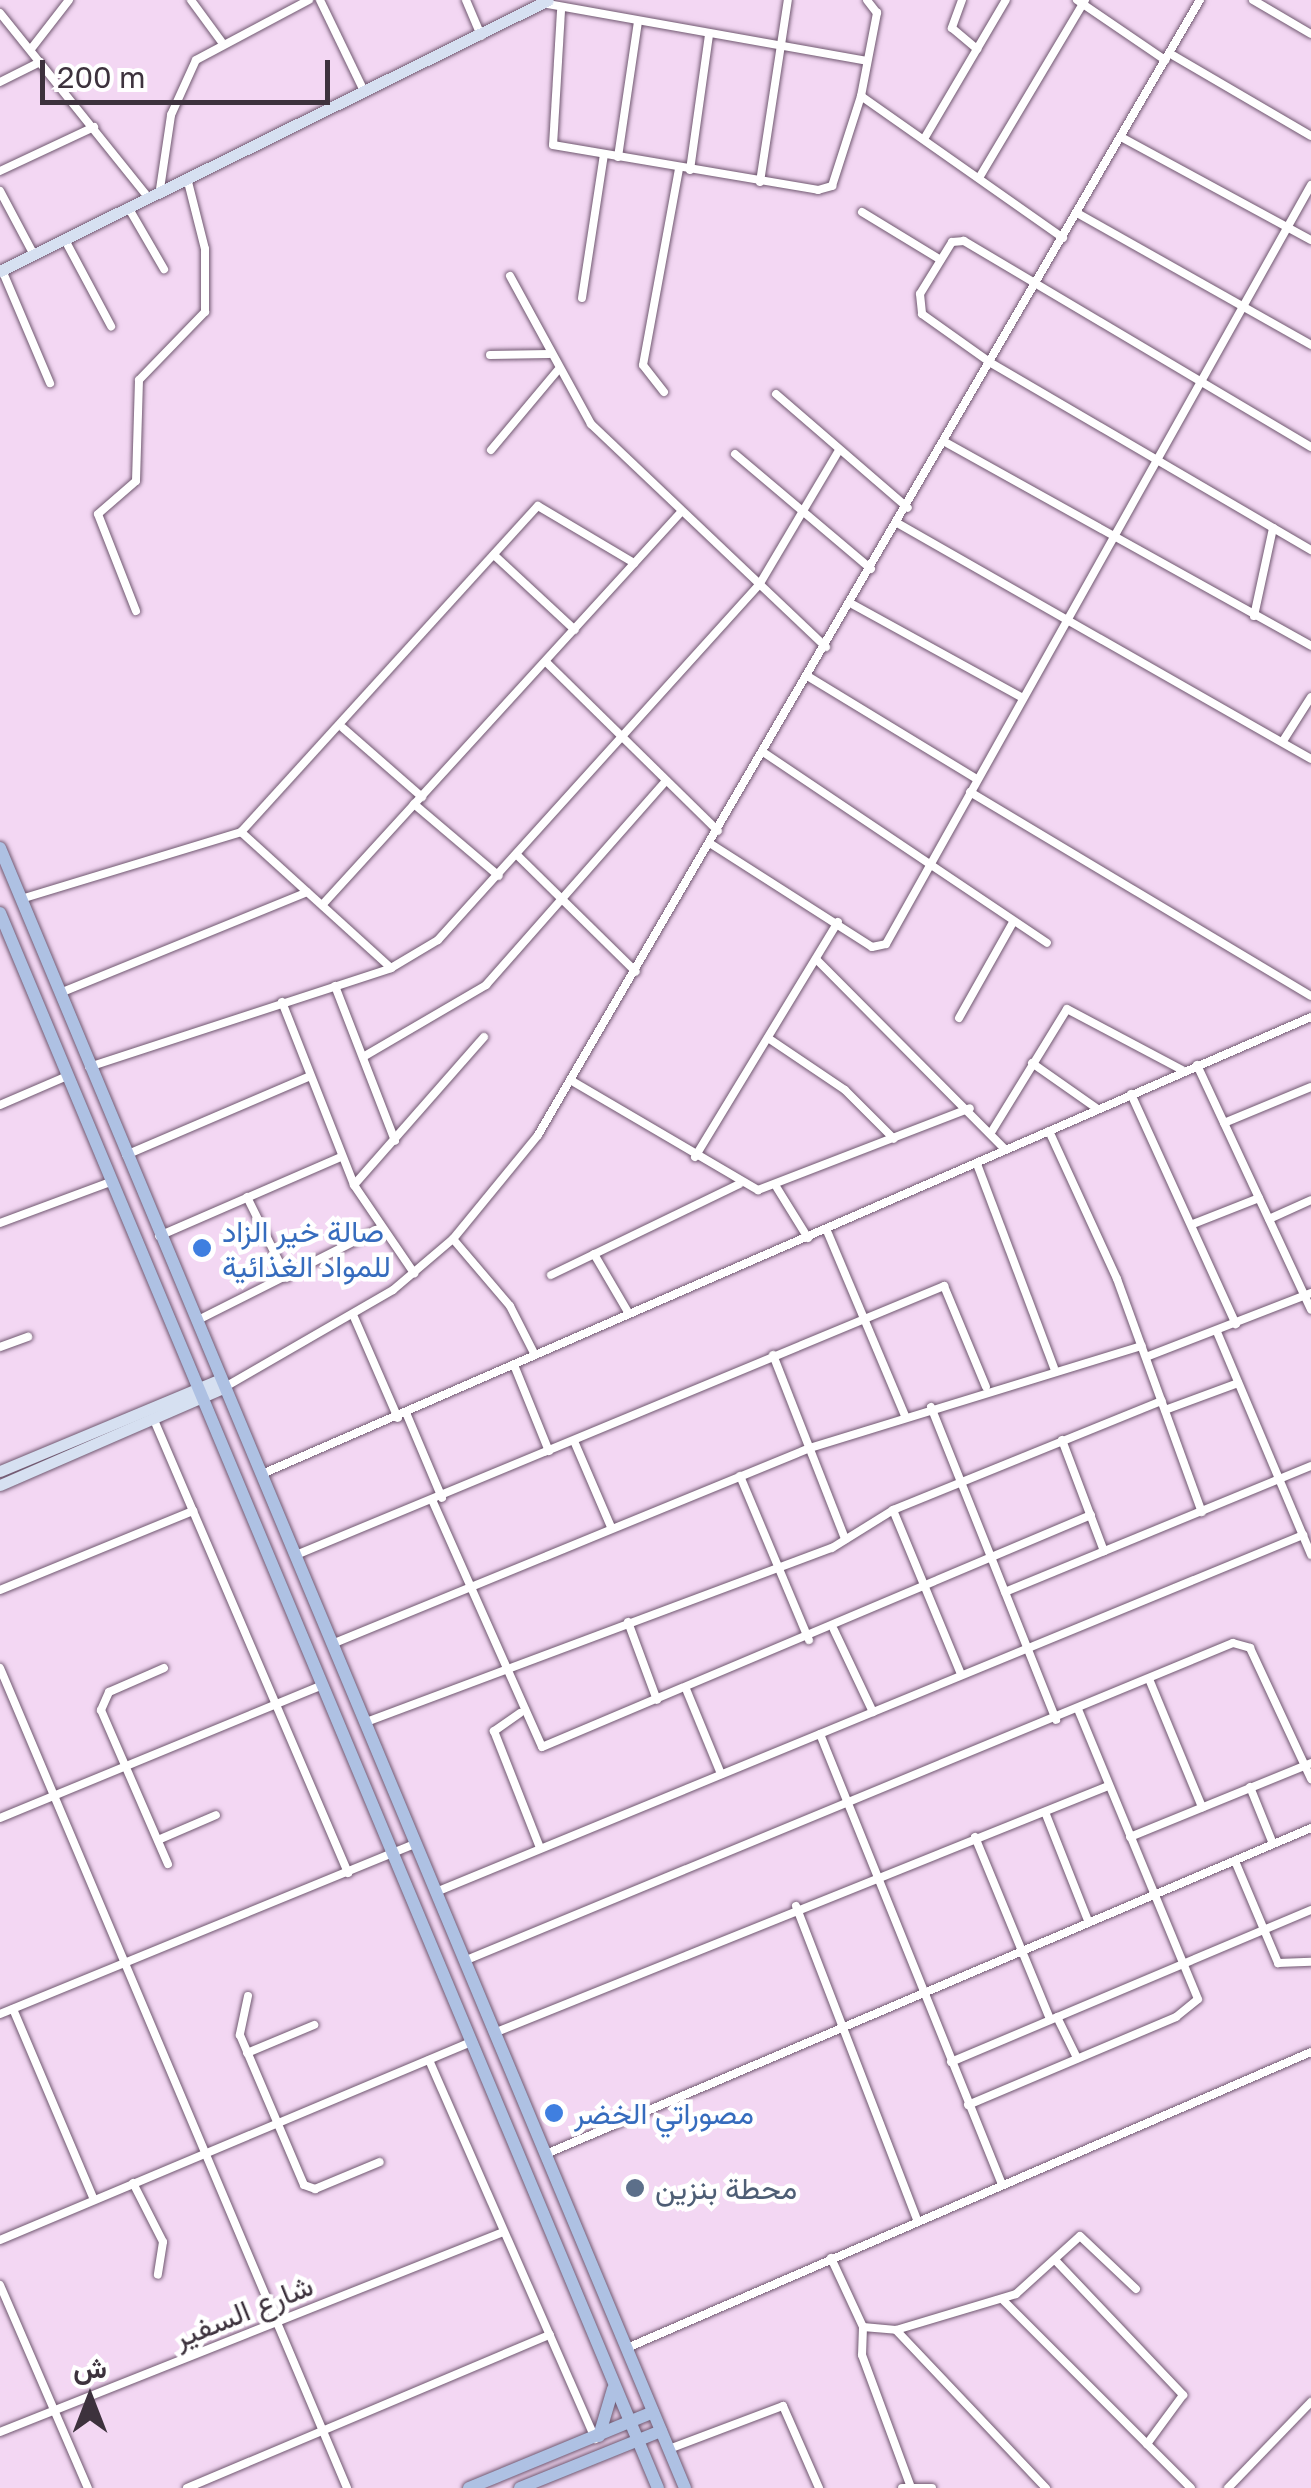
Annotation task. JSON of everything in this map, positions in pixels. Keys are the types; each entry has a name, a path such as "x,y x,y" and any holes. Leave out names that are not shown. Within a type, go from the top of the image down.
{"main road":[{"path":"0,848 685,2488"},
{"path":"0,913 65,1077 658,2488"},
{"path":"596,2438 614,2386"},
{"path":"469,2488 653,2412"},
{"path":"520,2488 661,2431"},
{"path":"608,2451 648,2463"}],"street":[{"path":"31,49 69,0"},
{"path":"191,0 221,40"},
{"path":"160,189 183,82 221,40 308,0"},
{"path":"320,0 363,89"},
{"path":"466,0 481,36"},
{"path":"760,182 788,0"},
{"path":"562,11 550,140 618,158 760,182 832,186 861,96 876,14 867,0"},
{"path":"962,0 952,28 976,49"},
{"path":"924,140 1006,0"},
{"path":"0,1472 199,1394 354,1317 453,1239 572,1082 1200,0"},
{"path":"1253,0 1311,34"},
{"path":"979,178 1081,1 1167,56 1311,136"},
{"path":"50,383 1,271 186,174 481,36 545,2 562,11 866,61"},
{"path":"0,14 146,196"},
{"path":"618,158 638,22"},
{"path":"690,170 709,35"},
{"path":"0,82 40,62"},
{"path":"861,96 1063,238"},
{"path":"0,171 94,127"},
{"path":"1120,137 1311,240"},
{"path":"582,298 604,155"},
{"path":"664,392 644,365 679,168"},
{"path":"136,611 98,514 136,480 138,380 205,312 205,249 186,174"},
{"path":"710,844 884,946 1311,185"},
{"path":"0,191 34,255"},
{"path":"128,207 164,269"},
{"path":"862,212 941,260"},
{"path":"1077,213 1311,345"},
{"path":"66,240 111,326"},
{"path":"1311,448 1199,385 964,241 952,242 918,310 991,363 1311,550"},
{"path":"510,276 558,370 599,434 826,646"},
{"path":"490,354 549,354"},
{"path":"491,450 558,370"},
{"path":"776,394 908,508"},
{"path":"946,442 1112,540 1311,646"},
{"path":"89,1068 391,968 438,940 623,740 759,585 804,516 839,450"},
{"path":"734,454 871,568"},
{"path":"22,898 241,832 343,728 494,555 543,505 634,563"},
{"path":"324,903 681,512"},
{"path":"899,524 1068,616 1311,758"},
{"path":"1254,616 1273,528"},
{"path":"494,555 575,630"},
{"path":"852,604 1022,698"},
{"path":"546,662 718,832"},
{"path":"809,677 977,779"},
{"path":"1283,741 1311,698"},
{"path":"343,728 422,796"},
{"path":"763,752 881,825 926,870 1047,943"},
{"path":"363,1057 475,995 666,782"},
{"path":"970,792 1311,996"},
{"path":"414,804 499,876"},
{"path":"241,832 324,903 391,968"},
{"path":"518,856 636,972"},
{"path":"60,994 307,892"},
{"path":"696,1156 838,922"},
{"path":"959,1018 1013,922"},
{"path":"816,959 970,1108 1006,1150"},
{"path":"334,986 395,1142"},
{"path":"282,1002 354,1185 379,1229 414,1273"},
{"path":"992,1132 1032,1063 1072,1008 1183,1071"},
{"path":"262,1474 403,1417 535,1355 1311,1017"},
{"path":"354,1185 484,1037"},
{"path":"768,1038 827,1076 894,1139"},
{"path":"1032,1063 1096,1108"},
{"path":"1197,1064 1308,1294 1311,1310"},
{"path":"126,1155 310,1076"},
{"path":"0,1105 65,1077"},
{"path":"572,1082 739,1184 777,1188 970,1108"},
{"path":"1224,1123 1311,1087"},
{"path":"1131,1094 1236,1324"},
{"path":"1050,1132 1142,1346 1202,1512"},
{"path":"159,1236 341,1157"},
{"path":"977,1164 1054,1368"},
{"path":"0,1223 110,1182"},
{"path":"550,1275 739,1184"},
{"path":"777,1188 808,1238"},
{"path":"247,1197 287,1278"},
{"path":"1192,1224 1259,1198"},
{"path":"1269,1219 1311,1200"},
{"path":"196,1322 379,1229"},
{"path":"826,1231 905,1416"},
{"path":"453,1239 510,1306 535,1355"},
{"path":"594,1254 629,1314"},
{"path":"296,1555 437,1500 773,1355 949,1288 986,1387"},
{"path":"1146,1357 1308,1294"},
{"path":"354,1317 403,1417 520,1714 542,1747 834,1630 1091,1516"},
{"path":"1217,1332 1311,1555"},
{"path":"0,1347 28,1338"},
{"path":"332,1644 810,1448 986,1387 1142,1346"},
{"path":"773,1355 846,1539"},
{"path":"514,1365 549,1452"},
{"path":"366,1722 501,1668 779,1567 846,1539 893,1510 1062,1440 1238,1383"},
{"path":"0,1486 154,1420 199,1394"},
{"path":"931,1406 1056,1720"},
{"path":"154,1420 348,1873"},
{"path":"1062,1440 1104,1551"},
{"path":"574,1441 611,1528"},
{"path":"1005,1592 1311,1466"},
{"path":"740,1476 809,1640"},
{"path":"893,1510 961,1674"},
{"path":"0,1590 194,1512"},
{"path":"436,1892 1303,1535"},
{"path":"628,1622 656,1700"},
{"path":"834,1630 873,1712"},
{"path":"464,1961 1149,1679 1246,1645 1308,1764 1311,1779"},
{"path":"0,1668 346,2488"},
{"path":"164,1668 104,1696 122,1766 168,1864"},
{"path":"1149,1679 1202,1807"},
{"path":"0,1818 323,1686"},
{"path":"686,1689 721,1774"},
{"path":"968,2106 1192,2007 1197,1990 1079,1711"},
{"path":"520,1714 494,1731 540,1848"},
{"path":"820,1734 1002,2185"},
{"path":"1130,1837 1308,1764"},
{"path":"494,2033 796,1906 1108,1786"},
{"path":"1250,1787 1274,1844"},
{"path":"1045,1812 1089,1923"},
{"path":"158,1840 216,1815"},
{"path":"546,2154 1311,1828"},
{"path":"975,1837 1021,1952 1077,2058"},
{"path":"0,2014 416,1843"},
{"path":"1234,1861 1286,1969 1311,1962"},
{"path":"796,1906 917,2220"},
{"path":"951,2062 1311,1910"},
{"path":"248,1996 247,2053 309,2189 380,2162"},
{"path":"13,2009 94,2200"},
{"path":"247,2053 314,2025"},
{"path":"0,2240 471,2042"},
{"path":"628,2348 1311,2052"},
{"path":"429,2060 596,2438"},
{"path":"133,2183 163,2242 158,2275"},
{"name":"شارع السفير","path":"0,2432 502,2232"},
{"path":"863,2327 896,2330 1002,2299 1056,2261 1083,2236 1136,2289"},
{"path":"831,2258 863,2327 862,2355 906,2487 932,2488"},
{"path":"1056,2261 1183,2395 1147,2444"},
{"path":"0,2286 88,2488"},
{"path":"1002,2299 1191,2488"},
{"path":"896,2330 1046,2488"},
{"path":"187,2488 550,2335"},
{"path":"669,2449 783,2406 818,2488"},
{"path":"1228,2488 1309,2406"}],"place":[{"name":"صالة خير الزاد للمواد الغذائية","path":"202,1248"},
{"name":"مصوراتي الخضر","path":"554,2113"},
{"name":"محطة بنزين","path":"635,2188"}]}
